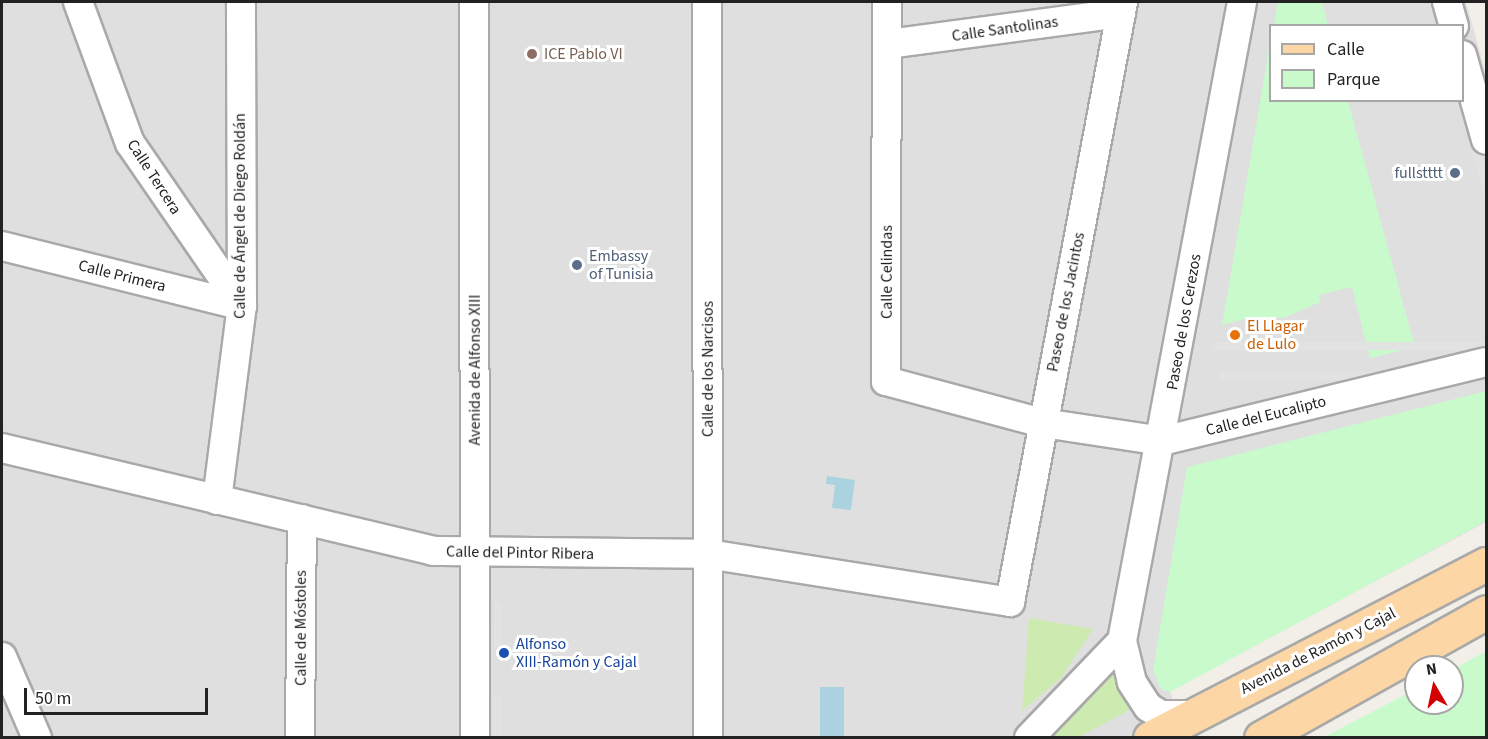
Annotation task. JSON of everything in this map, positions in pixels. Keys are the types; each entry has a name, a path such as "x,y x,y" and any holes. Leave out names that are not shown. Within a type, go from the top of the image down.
{"main road":[{"name":"Avenida de Ramón y Cajal","path":"1150,738 1486,564"},
{"path":"1261,738 1486,612"}],"street":[{"name":"Calle Tercera","path":"78,2 130,143 242,306"},
{"name":"Calle de Ángel de Diego Roldán","path":"217,500 242,306 241,2"},
{"name":"Avenida de Alfonso XIII","path":"474,2 475,738"},
{"name":"Calle de los Narcisos","path":"707,2 708,738"},
{"name":"Calle Celindas","path":"887,2 886,381 1043,423"},
{"name":"Paseo de los Cerezos","path":"1194,715 1161,715 1148,707 1132,682 1122,641 1162,441 1242,2"},
{"path":"1448,2 1454,24"},
{"name":"Calle Santolinas","path":"888,44 1122,7"},
{"name":"Paseo de los Jacintos","path":"1010,602 1122,7"},
{"path":"1464,62 1486,140"},
{"name":"Calle Primera","path":"2,246 242,306"},
{"name":"Calle del Eucalipto","path":"1043,423 1162,441 1486,362"},
{"name":"Calle del Pintor Ribera","path":"2,448 433,551 476,555 708,554 1010,602"},
{"name":"Calle de Móstoles","path":"300,738 302,519"},
{"path":"1029,738 1122,641"},
{"path":"2,657 37,738"}],"shaded area":[{"path":"2,2 1466,2 1486,74 1486,522 1170,691 1187,737 2,737"},
{"path":"1464,89 1486,171 1486,206 1459,102 1464,102"},
{"path":"1212,342 1486,342 1486,350 1212,350"},
{"path":"1219,372 1486,372 1486,380 1219,380"},
{"path":"495,599 501,604 501,649 494,648"},
{"path":"493,696 501,696 501,737 493,737"}],"green space":[{"path":"1278,2 1322,2 1328,24 1274,24"},
{"path":"1269,50 1269,102 1348,102 1415,347 1370,358 1352,287 1319,295 1320,302 1284,318 1252,317 1222,325"},
{"path":"1486,391 1486,521 1170,692 1161,689 1153,670 1187,467"},
{"path":"1029,618 1093,629 1061,678 1022,711"},
{"path":"1117,650 1135,707 1079,737 1045,738"},
{"path":"1486,651 1486,737 1324,737 1404,695 1404,715 1464,715 1464,663"}],"water":[{"path":"827,476 855,480 851,510 832,508 835,485 826,484"},
{"path":"820,687 844,687 844,736 820,736"}],"place":[{"name":"ICE Pablo VI","path":"532,54"},
{"name":"fullstttt","path":"1455,173"},
{"name":"Embassy of Tunisia","path":"577,265"},
{"name":"El Llagar de Lulo","path":"1235,335"},
{"name":"Alfonso XIII-Ramón y Cajal","path":"504,653"}]}
